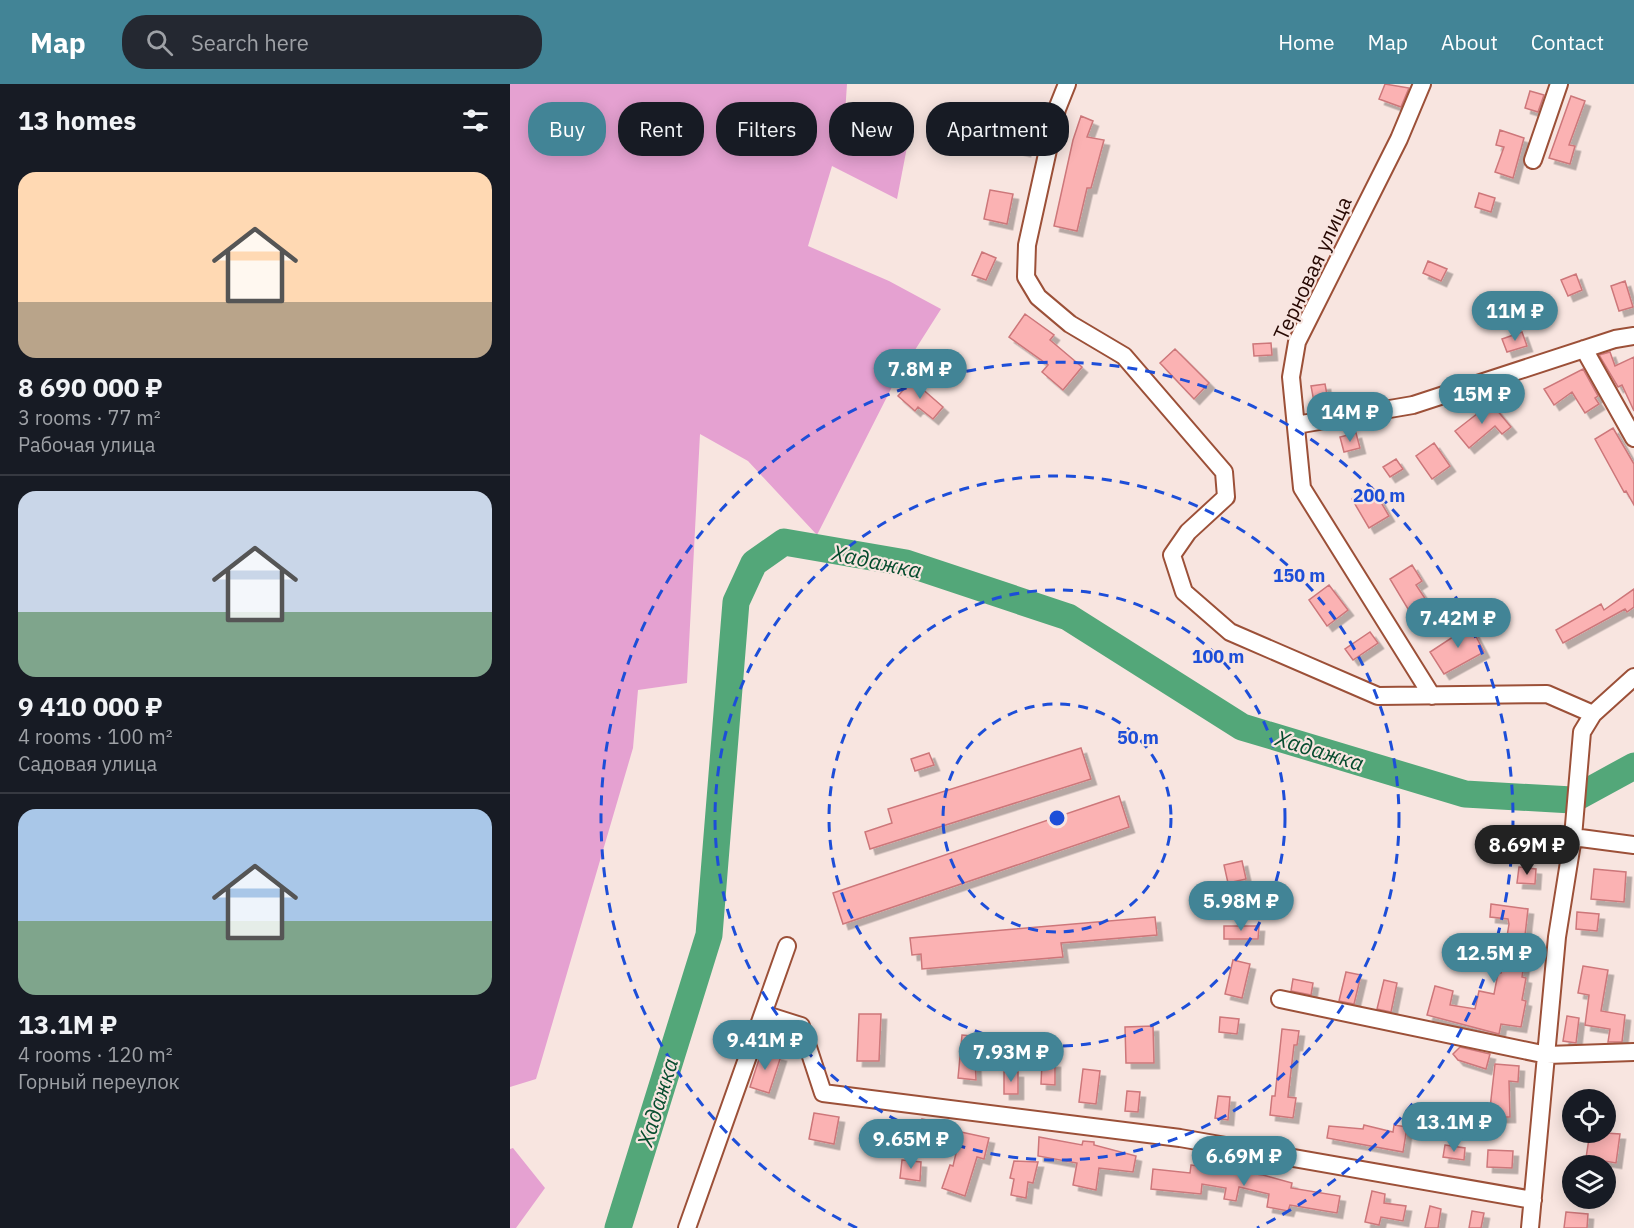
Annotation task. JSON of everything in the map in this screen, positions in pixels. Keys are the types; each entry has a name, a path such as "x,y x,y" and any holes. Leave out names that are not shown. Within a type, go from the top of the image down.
{"street":[{"path":"1067,84 1057,109 1028,245 1026,277 1038,297 1070,324 1124,356 1224,472 1226,497 1188,532 1172,555 1184,592 1230,632 1378,696 1547,694 1593,714"},
{"name":"Терновая улица","path":"1422,84 1399,139 1298,342 1291,377 1302,488 1432,696"},
{"path":"1533,160 1559,84"},
{"path":"1296,425 1413,405 1584,349 1634,336"},
{"path":"1584,349 1634,438"},
{"path":"1530,1228 1557,937 1573,837 1582,732 1593,714 1634,677"},
{"path":"1573,837 1634,845"},
{"path":"687,1228 787,945"},
{"path":"1280,999 1547,1055 1634,1052"},
{"path":"763,1014 801,1026 823,1093 1180,1138 1533,1200"}],"shaded area":[{"path":"510,84 847,84 846,102 829,102 829,156 905,156 897,199 832,166 808,246 889,281 941,309 894,383 817,535 748,461 700,434 687,683 638,690 633,748 536,1079 510,1087"},
{"path":"513,1148 545,1188 516,1228 510,1228 510,1149"}],"building":[{"path":"1385,84 1409,88 1401,107 1379,99"},
{"path":"1530,91 1544,95 1538,112 1525,108"},
{"path":"1571,96 1585,101 1569,145 1575,146 1570,164 1549,158"},
{"path":"1081,116 1093,121 1087,137 1104,140 1091,188 1087,188 1077,231 1054,226 1073,140"},
{"path":"1500,130 1524,138 1513,178 1495,172 1504,147 1496,145"},
{"path":"990,190 1013,194 1007,224 984,219"},
{"path":"1479,193 1495,198 1491,212 1475,207"},
{"path":"982,252 996,258 986,280 972,275"},
{"path":"1428,261 1447,269 1441,281 1423,273"},
{"path":"1576,274 1582,290 1568,296 1561,280"},
{"path":"1625,281 1633,307 1619,311 1611,286"},
{"path":"1025,314 1054,335 1050,340 1082,367 1063,390 1042,372 1048,365 1009,337"},
{"path":"1522,332 1527,346 1507,352 1502,339"},
{"path":"1271,343 1272,355 1254,356 1253,344"},
{"path":"1175,349 1209,383 1194,399 1160,363"},
{"path":"1610,352 1615,366 1634,357 1634,411 1622,385 1618,387 1599,355"},
{"path":"1583,369 1598,396 1595,398 1599,404 1585,413 1572,392 1554,405 1544,389"},
{"path":"912,380 943,407 933,419 918,407 915,411 898,396"},
{"path":"1325,384 1328,400 1314,402 1311,386"},
{"path":"1491,403 1511,427 1502,434 1495,426 1469,448 1455,431"},
{"path":"1613,428 1634,464 1634,505 1626,491 1624,492 1595,439"},
{"path":"1356,433 1360,448 1344,452 1340,437"},
{"path":"1434,443 1450,466 1432,479 1416,456"},
{"path":"1396,459 1403,469 1390,477 1383,467"},
{"path":"1372,487 1389,516 1369,528 1352,499"},
{"path":"1412,565 1422,581 1416,585 1428,603 1411,614 1390,579"},
{"path":"1329,585 1348,610 1327,626 1309,600"},
{"path":"1634,589 1634,607 1627,612 1625,609 1563,643 1556,630 1601,604 1604,610"},
{"path":"1469,623 1484,652 1444,674 1430,652 1453,637 1451,633"},
{"path":"1370,632 1378,643 1353,660 1345,649"},
{"path":"1081,748 1091,779 870,849 865,832 892,823 888,809"},
{"path":"929,753 934,765 915,771 911,759"},
{"path":"1119,796 1129,827 843,924 833,893"},
{"path":"1242,861 1246,879 1228,883 1224,865"},
{"path":"1519,867 1536,869 1535,884 1517,883"},
{"path":"1594,869 1626,872 1624,902 1591,899"},
{"path":"1491,904 1528,909 1524,944 1527,944 1522,977 1526,978 1522,1000 1526,1001 1521,1027 1501,1024 1499,1034 1427,1015 1435,986 1453,991 1450,1005 1475,1009 1479,991 1494,994 1498,973 1501,973 1509,924 1508,919 1490,917"},
{"path":"1577,912 1599,914 1597,931 1576,929"},
{"path":"1155,917 1157,935 1061,943 1063,957 922,969 921,954 912,955 910,938"},
{"path":"1224,926 1259,926 1258,939 1224,939"},
{"path":"1233,960 1250,964 1242,998 1225,994"},
{"path":"1583,966 1608,970 1601,1011 1625,1015 1622,1042 1608,1042 1610,1029 1585,1025 1589,995 1578,993"},
{"path":"1346,972 1361,975 1354,1004 1339,1001"},
{"path":"1293,979 1313,983 1311,995 1291,991"},
{"path":"1384,980 1397,983 1391,1012 1377,1009"},
{"path":"859,1014 881,1014 879,1061 857,1061"},
{"path":"1567,1016 1579,1018 1576,1043 1563,1041"},
{"path":"1220,1017 1239,1019 1237,1034 1219,1032"},
{"path":"1153,1026 1154,1063 1126,1063 1125,1027"},
{"path":"1282,1029 1299,1031 1297,1045 1294,1045 1288,1097 1296,1098 1293,1118 1270,1115 1272,1096 1275,1096"},
{"path":"962,1035 982,1037 981,1056 975,1055 976,1080 958,1078"},
{"path":"1460,1047 1490,1054 1486,1069 1458,1060 1453,1054"},
{"path":"762,1050 781,1056 769,1093 750,1087"},
{"path":"1042,1062 1055,1062 1055,1085 1041,1084"},
{"path":"1495,1064 1519,1066 1518,1082 1509,1081 1510,1117 1489,1117"},
{"path":"1083,1069 1100,1071 1096,1104 1079,1102"},
{"path":"1004,1072 1018,1072 1018,1094 1004,1094"},
{"path":"1127,1091 1140,1092 1138,1112 1125,1111"},
{"path":"1218,1096 1230,1097 1228,1120 1215,1118"},
{"path":"814,1113 839,1117 834,1144 809,1139"},
{"path":"922,1119 938,1122 932,1150 917,1147"},
{"path":"1364,1125 1393,1132 1394,1125 1407,1127 1403,1152 1327,1138 1329,1126 1363,1129"},
{"path":"961,1132 989,1138 984,1159 977,1157 965,1196 942,1188 950,1165 953,1166"},
{"path":"1616,1134 1620,1134 1616,1163 1616,1155 1586,1155 1588,1143 1616,1143"},
{"path":"1039,1137 1082,1145 1083,1141 1094,1142 1094,1145 1136,1156 1133,1172 1099,1168 1096,1190 1073,1185 1077,1163 1038,1156"},
{"path":"1445,1145 1465,1148 1464,1160 1443,1157"},
{"path":"1488,1150 1513,1151 1512,1168 1487,1167"},
{"path":"902,1160 921,1162 920,1181 900,1178"},
{"path":"1014,1161 1038,1162 1033,1183 1028,1182 1026,1198 1011,1195 1014,1179 1010,1178"},
{"path":"1191,1165 1263,1175 1292,1183 1291,1188 1340,1196 1337,1213 1290,1205 1288,1211 1267,1207 1269,1194 1239,1187 1236,1201 1224,1199 1226,1188 1202,1184 1201,1194 1151,1189 1153,1169 1190,1173"},
{"path":"1372,1191 1385,1194 1384,1203 1406,1206 1403,1221 1381,1217 1379,1225 1365,1222"},
{"path":"1430,1206 1441,1209 1438,1228 1425,1228"},
{"path":"1472,1211 1484,1213 1481,1228 1469,1228"},
{"path":"1566,1212 1588,1214 1587,1228 1564,1228"}],"waterway":[{"name":"Хадажка","path":"618,1228 709,935 736,602 754,563 784,542 906,563 1068,617 1242,727 1465,794 1572,800 1634,766"}]}
